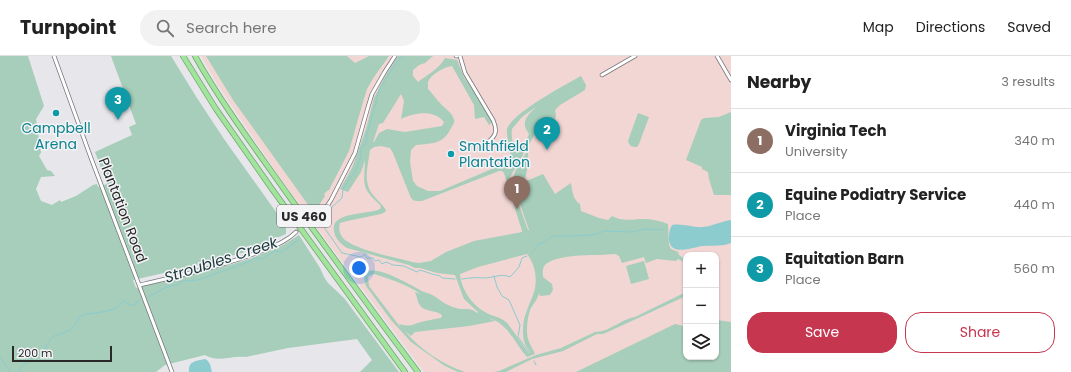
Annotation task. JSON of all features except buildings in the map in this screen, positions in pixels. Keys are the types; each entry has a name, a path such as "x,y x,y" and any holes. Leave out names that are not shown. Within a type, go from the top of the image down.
{"highway":[{"name":"US 460","path":"183,56 216,110 405,372"},
{"name":"US 460","path":"195,56 245,135 418,372"}],"street":[{"name":"Plantation Road","path":"54,56 172,372"},
{"path":"313,220 325,209 331,200 355,153 372,94 395,56"},
{"path":"458,56 465,73 496,126 496,132 489,142"},
{"path":"602,75 634,56"},
{"path":"717,56 731,80"},
{"path":"140,285 248,256 285,240 296,232"}],"shaded area":[{"path":"201,56 731,56 731,372 424,372 283,182 217,84"}],"green space":[{"path":"0,56 28,56 44,106 36,119 41,153 39,156 47,170 51,171 55,176 41,177 36,189 41,201 52,205 60,200 61,202 76,196 93,185 97,184 98,187 107,184 95,152 132,135 129,127 136,124 111,56 171,56 224,139 286,226 286,234 242,253 133,280 136,288 252,258 283,245 299,235 328,283 344,298 399,372 360,372 372,360 357,339 288,348 246,357 220,359 205,355 165,365 156,372 0,372"},
{"path":"206,56 347,56 355,63 369,56 389,56 367,89 349,151 329,190 324,194 325,196 314,213 233,100"},
{"path":"398,56 433,56 413,70 413,76 418,82 437,68 445,58 457,60 464,77 492,122 489,125 484,117 475,119 474,105 452,66 438,71 432,76 428,82 428,89 452,115 454,122 448,134 441,140 416,145 411,150 410,162 413,181 417,186 428,191 440,191 499,166 510,169 512,167 512,162 507,129 511,122 518,115 540,100 581,76 586,85 585,90 560,105 555,110 556,115 552,131 546,135 535,134 510,177 528,230 512,181 516,169 526,153 528,153 528,165 525,180 529,180 543,174 555,194 571,183 573,195 580,204 581,211 599,218 608,220 612,216 624,220 644,219 668,224 669,245 671,249 678,252 683,258 683,262 678,259 676,261 657,259 646,263 644,257 622,263 619,256 615,254 571,256 556,259 545,265 543,268 543,277 552,284 553,290 550,295 540,296 539,293 530,310 527,332 528,339 535,354 527,357 506,328 495,320 488,318 495,321 469,326 415,332 411,336 405,331 417,344 432,356 465,372 458,372 445,366 411,342 391,320 366,286 364,277 369,271 385,273 432,295 444,303 460,309 475,311 477,313 478,312 464,299 455,275 415,268 347,248 339,241 334,231 334,225 338,220 351,215 375,211 380,209 381,206 370,195 365,186 365,160 361,172 348,192 340,189 352,168 366,129 374,98 384,78","holes":["401,94 404,101 401,119 417,114 429,114 440,118 444,122 442,126 405,132 387,129 379,133 373,142 379,124 383,123","536,107 526,119 525,126 529,134 523,147 518,150 514,146 512,140 512,129 522,117","381,146 390,148 411,198 416,201 422,201 502,171 504,173 522,232 474,241 446,252 431,261 419,263 377,253 351,244 343,238 339,230 340,223 381,214 386,210 370,191 367,180 370,150 374,147","527,254 530,258 535,272 536,282 523,327 524,341 530,352 529,353 507,323 502,319 490,315 480,309 465,291 460,274 478,267","374,274 399,282 421,294 415,292 421,307 426,310 439,313 442,315 441,318 411,325 399,324 401,328 369,286 368,277"]},
{"path":"731,112 731,195 714,195 708,172 702,169 702,167 686,160 701,120 704,118 719,117"},
{"path":"638,113 649,117 639,144 635,147 630,145 628,141"},
{"path":"644,261 649,279 631,284 626,266"},
{"path":"683,293 683,297 603,334 597,334 563,351 532,359 506,372 494,372 536,355 561,348 595,332 606,330 625,320 635,317"},
{"path":"719,320 731,322 731,372 576,372 675,324 683,326 683,360 719,360"}],"water":[{"path":"731,220 731,243 678,250 671,245 669,240 672,225 703,227"},
{"path":"205,359 210,364 212,372 189,372 191,364"}],"waterway":[{"name":"Stroubles Creek","path":"403,56 396,63 380,88 367,134 366,144 361,149 361,155 357,168 343,189 342,198 332,207 321,223 342,253 361,257 365,254 367,258 373,258 375,261 379,260 382,264 386,262 393,265 404,266 417,272 420,270 442,278 455,279"},
{"path":"532,253 538,244 556,236 592,235 605,231 632,232 646,229 663,229"},
{"name":"Stroubles Creek","path":"148,297 183,281 198,280 251,261 254,258 262,259 275,251 282,252 298,240"},
{"path":"462,279 500,276 510,277 519,267 522,258 527,256"},
{"path":"494,276 497,287 502,296 509,300 520,325 518,337 529,352"},
{"name":"Stroubles Creek","path":"18,372 24,364 43,352 52,337 70,330 78,321 79,317 86,314 117,308 123,301 132,305 140,300"},
{"path":"0,357 10,372"},
{"path":"534,361 536,365"}],"tunnel":[{"path":"296,232 313,220"}],"place":[{"name":"Campbell Arena","path":"56,113"},
{"name":"Equitation Barn","path":"118,120"},
{"name":"Equine Podiatry Service","path":"547,150"},
{"name":"Smithfield Plantation","path":"451,154"},
{"name":"Virginia Tech","path":"517,209"}]}
